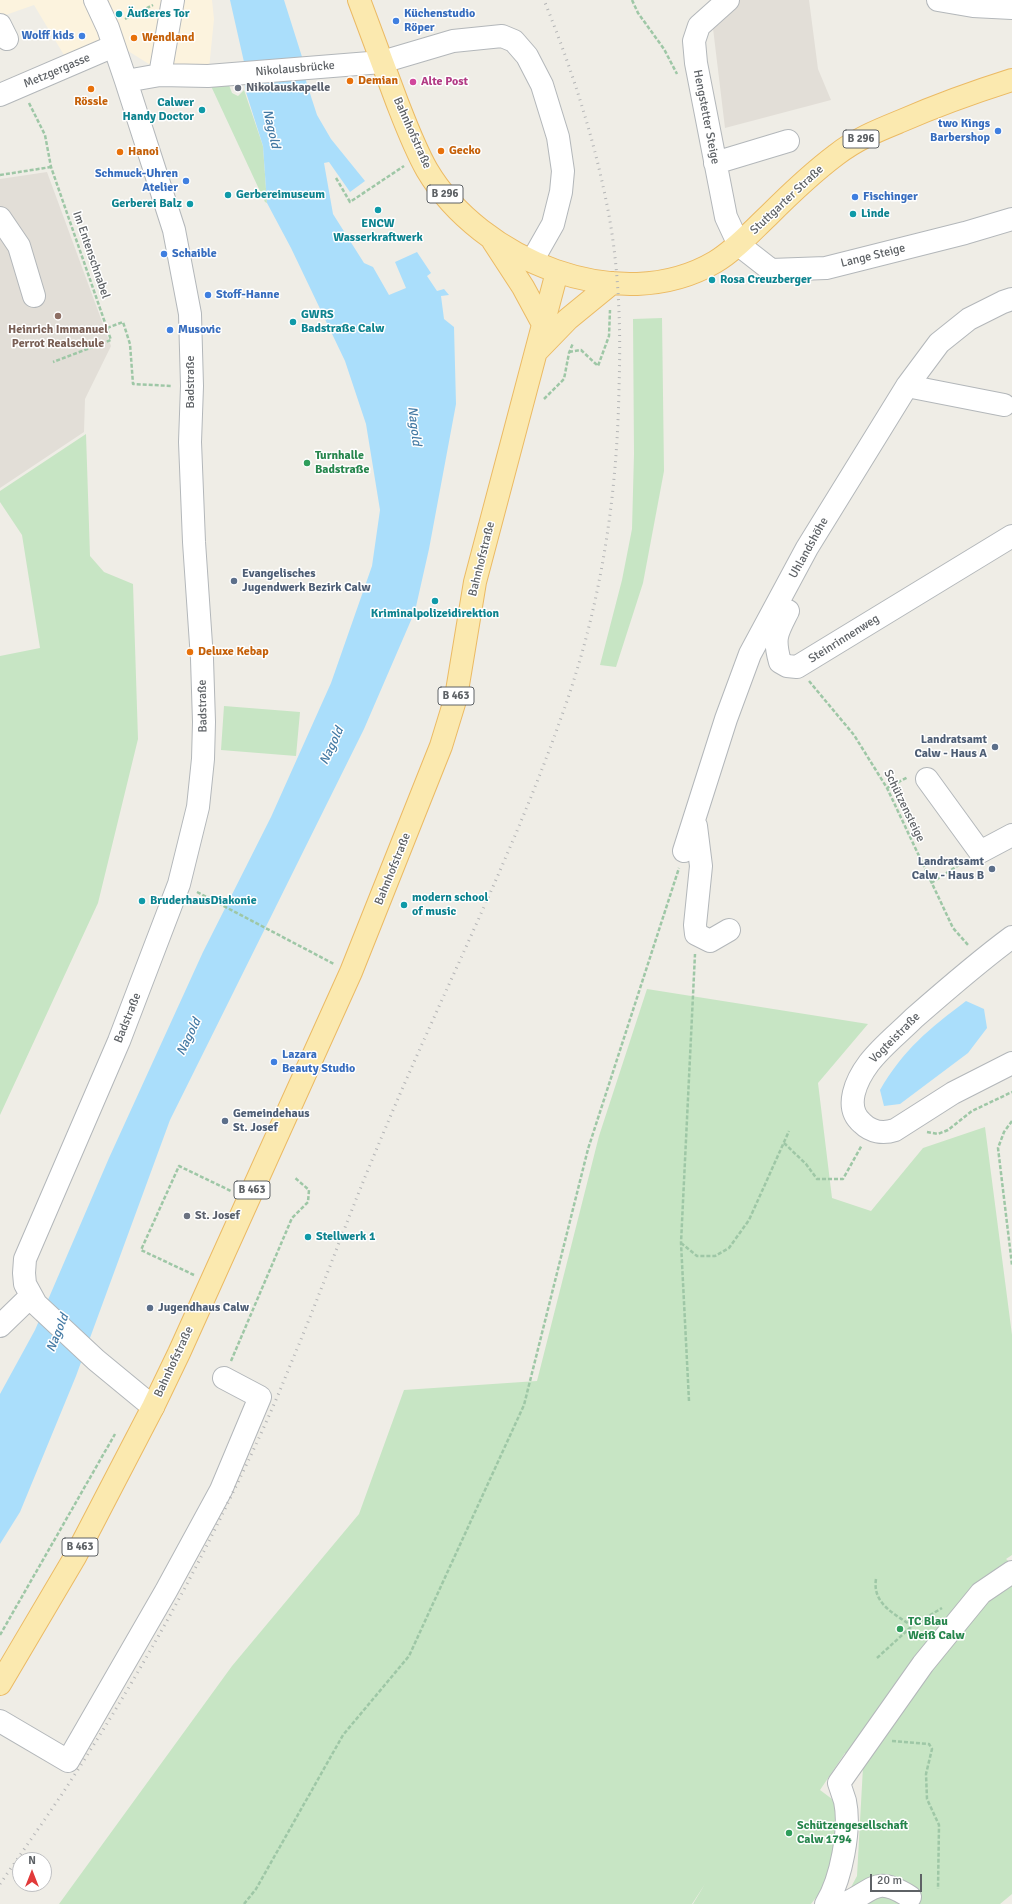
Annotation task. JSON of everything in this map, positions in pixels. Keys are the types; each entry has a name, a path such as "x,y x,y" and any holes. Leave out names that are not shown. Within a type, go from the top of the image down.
{"main road":[{"name":"B 296","path":"359,0 382,62"},
{"name":"Bahnhofstraße","path":"0,1684 75,1557 153,1407 351,972 441,746 456,697 475,582 557,272 532,261 493,240 458,209 428,172 411,137 382,62"},
{"name":"Stuttgarter Straße","path":"557,272 581,279 612,284 656,281 686,275 715,262 739,244 778,206 836,155 856,141 943,103 1012,80"},
{"path":"493,240 523,287 543,324"},
{"path":"536,351 568,319 612,284"}],"street":[{"name":"Badstraße","path":"33,1300 25,1284 25,1259 119,1041 179,884 198,807 203,759 204,722 190,442 192,386 190,314 174,230 126,81 111,37 96,0"},
{"name":"Hengstetter Steige","path":"728,0 699,26 694,41 696,63 726,217 739,244"},
{"path":"938,0 973,6 1012,8"},
{"path":"160,75 165,2"},
{"name":"Nikolausbrücke","path":"126,81 160,75 208,76 382,62 452,41 502,36 514,41 527,56 542,85 558,137 563,171 561,192 553,224 532,261"},
{"name":"Metzgergasse","path":"0,95 21,86 111,37"},
{"path":"715,163 788,141"},
{"path":"0,218 19,246 34,296"},
{"name":"Lange Steige","path":"739,244 771,270 826,268 966,233 1012,219"},
{"name":"Uhlandshöhe","path":"684,851 726,719 750,654 807,548 907,386 939,343 969,319 1012,299"},
{"path":"907,386 1004,405"},
{"name":"Steinrinnenweg","path":"807,548 812,561 777,634 775,646 780,662 787,666 797,667 1012,536"},
{"path":"920,777 980,852 1012,835"},
{"path":"695,820 701,866 695,925 696,934 700,938 710,941 730,930"},
{"name":"Vogteistraße","path":"870,1129 856,1118 852,1102 857,1086 870,1063 887,1044 953,983 1012,937"},
{"path":"870,1129 888,1132 896,1130 953,1093 1012,1063"},
{"path":"0,1326 33,1300 96,1360 153,1407"},
{"path":"0,1721 68,1761 166,1591 221,1490 260,1397 224,1378"},
{"path":"826,1904 833,1892 843,1857 846,1835 845,1802 839,1783 923,1664 981,1592 1012,1572"},
{"path":"844,1904 871,1887 882,1885 896,1888 910,1897"}],"path":[{"path":"632,0 638,13 664,49 681,80"},
{"path":"111,37 165,2"},
{"name":"Im Entenschnabel","path":"21,86 45,135 51,167 107,328"},
{"path":"0,175 51,167"},
{"path":"336,178 350,202 384,179"},
{"path":"569,353 581,350 598,366 609,336 610,308"},
{"path":"53,362 111,340 107,328 123,322 130,344 133,384 161,386"},
{"path":"522,408 534,408 564,379 569,353 575,339"},
{"name":"Schützensteige","path":"797,667 854,735 887,788 953,928 981,960"},
{"path":"887,788 920,777"},
{"path":"244,1904 256,1889 343,1735 410,1656 524,1405 588,1149 684,851"},
{"path":"931,882 954,868"},
{"path":"179,884 221,904 271,932 351,972"},
{"path":"689,1401 681,1242 696,934"},
{"path":"934,1134 948,1130 972,1111 1012,1092"},
{"path":"1012,1121 1004,1132 998,1148 1012,1265"},
{"path":"784,1142 806,1164 816,1179 843,1180 870,1129"},
{"path":"681,1242 697,1256 715,1256 729,1248 749,1220 789,1131"},
{"path":"210,1283 141,1250 179,1166 248,1199"},
{"path":"224,1378 292,1218 308,1202 309,1190 294,1177"},
{"path":"0,1635 118,1430"},
{"path":"876,1579 875,1588 880,1600 888,1609 912,1626"},
{"path":"877,1658 912,1626 949,1605"},
{"path":"870,1739 929,1744 932,1749 926,1774 927,1799 939,1825 938,1889"}],"shaded area":[{"path":"0,0 212,0 214,19 209,69 152,66 125,49 73,70 34,5 0,17"},
{"path":"738,0 809,0 818,69 831,100 725,128 712,20"},
{"path":"47,172 111,346 85,399 84,432 0,488 0,179"}],"green space":[{"path":"229,85 232,93 238,96 244,90 263,146 267,203 265,202 211,86"},
{"path":"662,318 664,471 643,583 616,667 600,665 622,580 632,529 634,454 633,319"},
{"path":"86,434 90,556 104,572 133,584 138,739 98,903 0,1115 0,656 40,648 22,535 0,502 0,491"},
{"path":"224,706 300,712 296,756 221,750"},
{"path":"647,989 868,1024 818,1083 832,1198 871,1211 923,1148 985,1127 1012,1335 1012,1555 1006,1559 1012,1564 1012,1894 1000,1904 842,1904 857,1876 863,1767 845,1753 820,1790 840,1805 830,1880 811,1904 693,1904 705,1884 692,1904 59,1904 232,1666 359,1514 404,1390 537,1381 599,1136"}],"water":[{"name":"Nagold","path":"230,0 284,0 303,60 306,81 317,115 331,139 365,181 350,192 329,162 324,163 333,214 364,263 373,267 389,295 406,288 395,262 417,252 431,273 427,276 437,291 444,289 449,295 441,296 444,319 454,327 456,404 429,549 415,611 364,729 170,1120 76,1376 20,1512 0,1544 0,1394 35,1330 109,1158 203,952 271,817 331,683 372,566 380,510 366,424 345,361 291,248 267,203 263,146 245,89 244,62"},
{"path":"966,1001 984,1009 987,1028 968,1053 900,1104 884,1106 880,1090 898,1063 918,1041 940,1021"}],"railway":[{"path":"0,1884 76,1773 140,1669 174,1609 248,1462 281,1387 368,1169 520,825 575,678 596,596 604,555 615,472 620,365 617,273 607,205 595,152 572,76 544,0"}],"place":[{"name":"Äußeres Tor","path":"119,14"},
{"name":"Küchenstudio Röper","path":"396,21"},
{"name":"Wolff kids","path":"82,36"},
{"name":"Wendland","path":"134,38"},
{"name":"Demian","path":"350,81"},
{"name":"Alte Post","path":"413,82"},
{"name":"Nikolauskapelle","path":"238,88"},
{"name":"Rössle","path":"91,89"},
{"name":"Calwer Handy Doctor","path":"202,110"},
{"name":"two Kings Barbershop","path":"998,131"},
{"name":"Gecko","path":"441,151"},
{"name":"Hanoi","path":"120,152"},
{"name":"Schmuck-Uhren Atelier","path":"186,181"},
{"name":"Gerbereimuseum","path":"228,195"},
{"name":"Fischinger","path":"855,197"},
{"name":"Gerberei Balz","path":"190,204"},
{"name":"ENCW Wasserkraftwerk","path":"378,210"},
{"name":"Linde","path":"853,214"},
{"name":"Schaible","path":"164,254"},
{"name":"Rosa Creuzberger","path":"712,280"},
{"name":"Stoff-Hanne","path":"208,295"},
{"name":"Heinrich Immanuel Perrot Realschule","path":"58,316"},
{"name":"GWRS Badstraße Calw","path":"293,322"},
{"name":"Musovic","path":"170,330"},
{"name":"Turnhalle Badstraße","path":"307,463"},
{"name":"Evangelisches Jugendwerk Bezirk Calw","path":"234,581"},
{"name":"Kriminalpolizeidirektion","path":"435,601"},
{"name":"Deluxe Kebap","path":"190,652"},
{"name":"Landratsamt Calw - Haus A","path":"995,747"},
{"name":"Landratsamt Calw - Haus B","path":"992,869"},
{"name":"BruderhausDiakonie","path":"142,901"},
{"name":"modern school of music","path":"404,905"},
{"name":"Lazara Beauty Studio","path":"274,1062"},
{"name":"Gemeindehaus St. Josef","path":"225,1121"},
{"name":"St. Josef","path":"187,1216"},
{"name":"Stellwerk 1","path":"308,1237"},
{"name":"Jugendhaus Calw","path":"150,1308"},
{"name":"TC Blau Weiß Calw","path":"900,1629"},
{"name":"Schützengesellschaft Calw 1794","path":"789,1833"}]}
